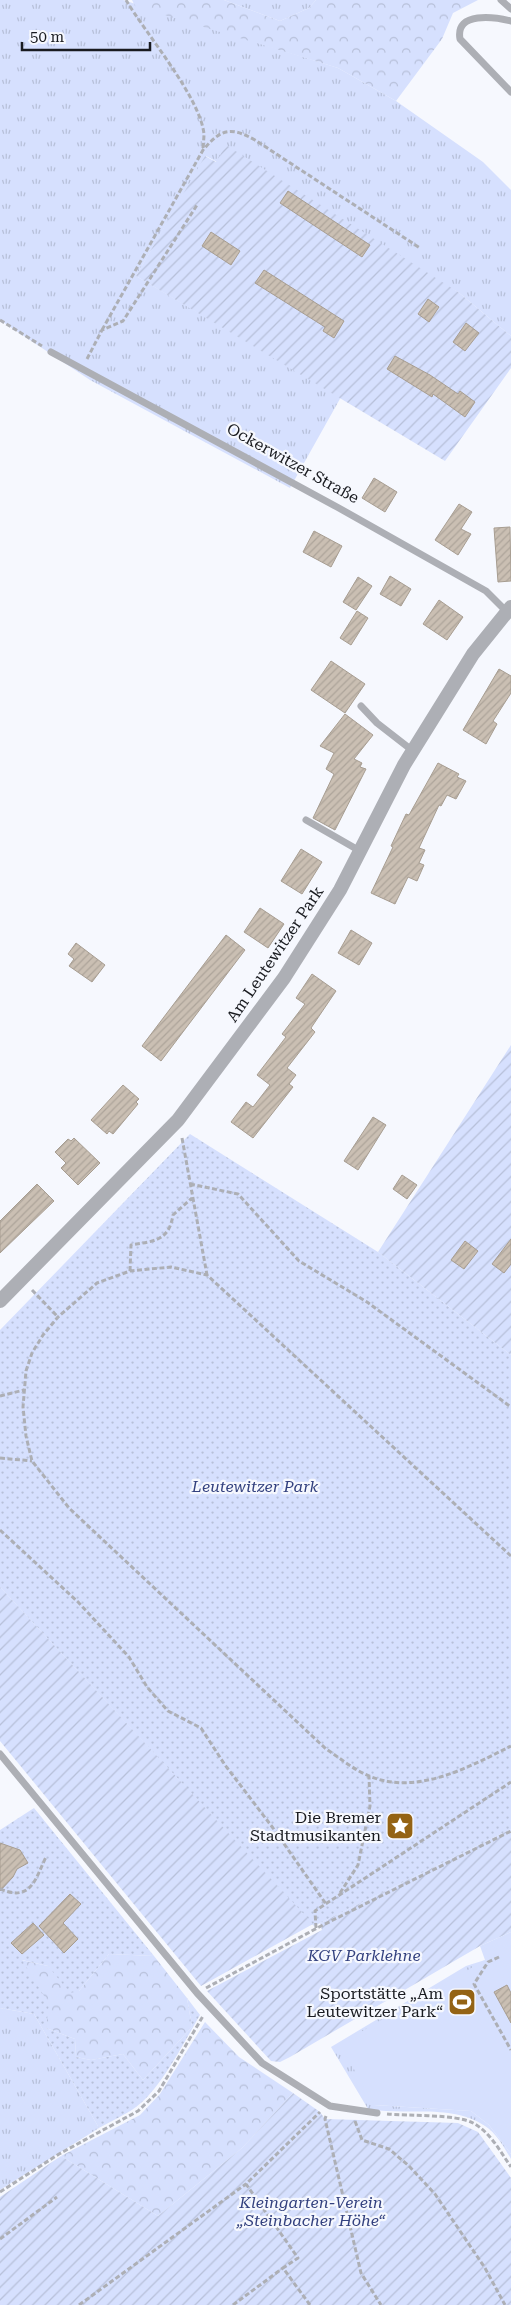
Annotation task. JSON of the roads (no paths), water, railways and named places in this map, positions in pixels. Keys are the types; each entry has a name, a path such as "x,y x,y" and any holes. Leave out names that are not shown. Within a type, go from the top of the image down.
{"street":[{"name":"Am Leutewitzer Park","path":"0,1301 178,1120 284,978 340,890 413,751 473,654 509,611"}],"lane":[{"path":"501,0 511,10"},
{"path":"511,21 493,16 476,18 462,24 459,31 460,39 511,92"},
{"name":"Ockerwitzer Straße","path":"51,352 337,507 486,591 509,611"},
{"path":"361,706 377,723 413,751"},
{"path":"306,820 360,851"},
{"path":"0,1754 196,1993 262,2063 328,2105 377,2113"}],"place":[{"name":"Die Bremer Stadtmusikanten","path":"400,1826"},
{"name":"Sportstätte „Am Leutewitzer Park“","path":"462,2002"}],"park label":[{"name":"Leutewitzer Park","path":"255,1486"},
{"name":"KGV Parklehne","path":"364,1955"},
{"name":"Kleingarten-Verein „Steinbacher Höhe“","path":"311,2211"}]}
